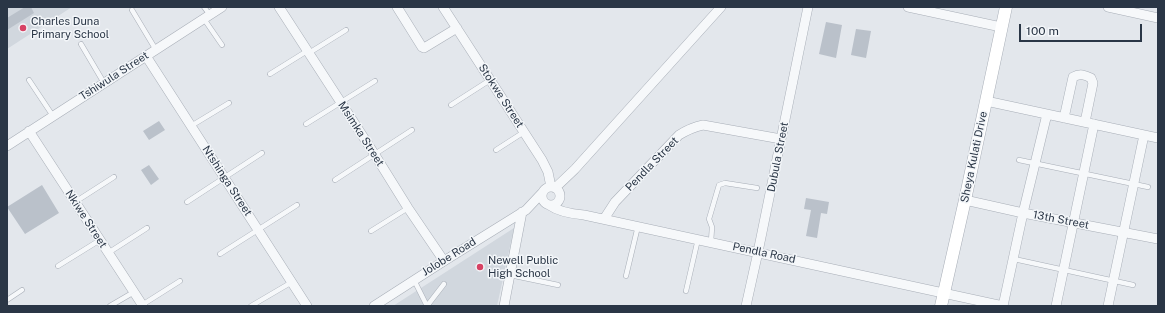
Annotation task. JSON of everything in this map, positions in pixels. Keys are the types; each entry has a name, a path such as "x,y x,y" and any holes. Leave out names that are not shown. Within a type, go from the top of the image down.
{"street":[{"name":"Tshiwula Street","path":"7,146 222,7"},
{"name":"Msimka Street","path":"279,7 408,208 444,260"},
{"path":"397,7 418,42 424,48 457,28"},
{"name":"Stokwe Street","path":"443,7 544,164 556,192"},
{"path":"556,192 721,7"},
{"name":"Dubula Street","path":"746,306 782,139 808,7"},
{"name":"Sheya Kulati Drive","path":"941,306 1006,7"},
{"path":"1108,7 1158,18"},
{"path":"914,8 1001,27"},
{"name":"Ntshinga Street","path":"146,56 307,306"},
{"path":"1056,306 1084,173 1093,83 1091,78 1079,74 1073,77 1064,118"},
{"path":"986,101 1158,138"},
{"path":"1003,306 1023,213 1047,114"},
{"name":"Pendla Street","path":"604,219 614,202 679,135 692,128 704,125 713,126 782,139"},
{"name":"Nkiwe Street","path":"29,131 143,306"},
{"path":"1108,306 1144,135"},
{"path":"548,188 556,192 559,201 555,205 549,205 543,201 542,193 548,188"},
{"name":"Pendla Road","path":"556,192 569,208 584,215"},
{"name":"Jolobe Road","path":"374,306 444,260 524,211 542,193"},
{"name":"13th Street","path":"965,200 1023,213 1158,239"},
{"name":"Pendla Road","path":"549,205 557,210 638,226 1003,306"},
{"name":"Jolobe Road","path":"524,211 549,205"},
{"path":"504,306 524,211"}],"lane":[{"path":"204,7 207,17 222,45"},
{"path":"132,10 156,50"},
{"path":"270,74 346,30"},
{"path":"81,44 104,83"},
{"path":"28,80 53,116"},
{"path":"451,105 490,80"},
{"path":"306,124 375,81"},
{"path":"192,126 229,103"},
{"path":"335,180 412,130"},
{"path":"496,150 524,132"},
{"path":"188,202 262,153"},
{"path":"1019,160 1148,186"},
{"path":"75,202 114,177"},
{"path":"711,242 712,227 709,219 719,185 725,183 757,188"},
{"path":"220,254 297,205"},
{"path":"371,231 408,208"},
{"path":"626,276 638,226"},
{"path":"108,253 147,228"},
{"path":"686,291 698,239"},
{"path":"58,266 100,240"},
{"path":"1014,259 1133,285"},
{"path":"510,275 558,284"},
{"path":"414,280 427,306 444,284"},
{"path":"143,306 180,281"},
{"path":"251,306 292,282"},
{"path":"7,300 22,290"},
{"path":"110,306 134,292"}],"shaded area":[{"name":"Charles Duna Primary School","path":"7,7 72,7 7,49"},
{"name":"Newell Public High School","path":"514,228 497,306 393,306"}],"building":[{"path":"25,7 31,7 34,13 7,30 7,18"},
{"path":"826,22 842,25 836,58 819,54"},
{"path":"856,29 871,31 866,58 851,55"},
{"path":"159,121 165,130 149,140 143,131"},
{"path":"149,165 159,179 151,185 141,170"},
{"path":"42,185 59,213 25,234 7,207"},
{"path":"806,198 829,202 827,214 821,213 817,238 806,236 811,210 804,209"}],"place":[{"name":"Charles Duna Primary School","path":"23,28"},
{"name":"Newell Public High School","path":"480,267"}]}
